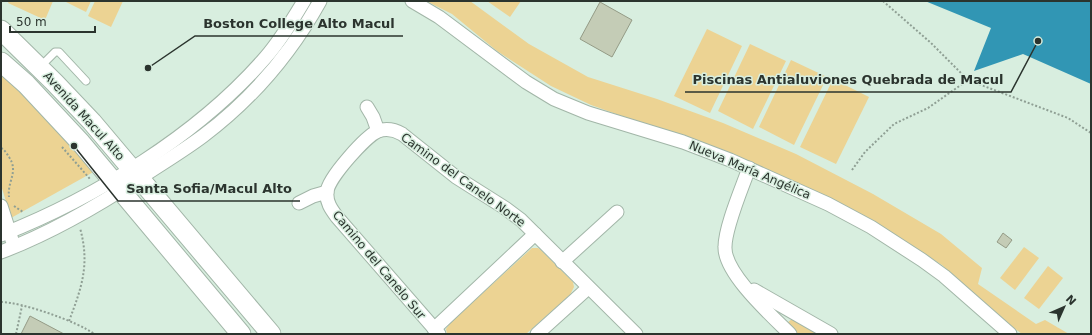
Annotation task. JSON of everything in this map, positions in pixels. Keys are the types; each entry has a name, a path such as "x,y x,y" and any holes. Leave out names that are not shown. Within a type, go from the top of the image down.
{"street":[{"path":"134,174 231,94 271,51 304,1"},
{"path":"1,252 15,247 77,217 116,186 134,174 204,135 244,101 287,52 320,1"},
{"name":"Nueva María Angélica","path":"412,1 449,24 526,82 554,99 588,113 682,142 749,168 828,204 895,242 944,276 1010,334"},
{"name":"Avenida Macul Alto","path":"1,30 40,67 92,122 134,174 271,334"},
{"name":"Avenida Macul Alto","path":"1,62 26,84 81,143 241,334"},
{"path":"299,203 313,196 327,192 333,177 367,139 378,131 373,117 367,107"},
{"name":"Camino del Canelo Norte","path":"378,131 390,130 402,134 456,177 513,214 636,334"},
{"path":"749,168 725,247 727,263 744,285 790,334"},
{"path":"5,234 76,200 116,186"},
{"name":"Camino del Canelo Sur","path":"327,192 328,204 337,217 436,332"},
{"path":"1,206 5,234 15,247"},
{"path":"562,262 617,212"},
{"path":"436,332 535,234"},
{"path":"744,285 831,334"},
{"path":"537,334 588,288"}],"lane":[{"path":"40,67 55,52 59,52 86,81"}],"path":[{"path":"884,1 931,43 968,80 1068,118 1091,133"},
{"path":"852,170 865,152 894,124 928,108 968,80"},
{"path":"1,148 13,164 14,174 10,184 9,196 13,206 23,211 27,224"},
{"path":"69,321 80,294 86,258 86,247 77,217"},
{"path":"1,302 23,305 69,321 94,334"},
{"path":"16,334 23,305"}],"shaded area":[{"path":"9,1 53,1 45,20 8,3"},
{"path":"64,1 91,1 86,12"},
{"path":"95,1 123,1 111,27 88,16"},
{"path":"426,1 470,1 529,44 588,77 657,99 723,123 796,154 873,194 941,234 982,268 978,284 1036,324 1045,320 1069,334 1022,334 989,309 942,265 877,224 753,163 591,105 551,86 497,51 452,14"},
{"path":"487,1 521,1 510,17"},
{"path":"707,29 742,46 710,113 674,96"},
{"path":"750,44 786,61 753,129 718,111"},
{"path":"791,60 827,77 794,145 759,127"},
{"path":"1,69 97,170 11,218 1,185"},
{"path":"833,79 869,97 836,164 800,147"},
{"path":"1024,247 1039,258 1015,290 1000,278"},
{"path":"532,248 538,248 542,251 573,282 574,287 570,295 526,334 447,334 446,329 450,323"},
{"path":"1048,266 1063,278 1039,309 1024,298"},
{"path":"792,319 819,334 798,334 787,323"}],"water":[{"path":"925,1 1091,1 1091,84 1023,54 974,71 991,28"}],"building":[{"path":"600,2 632,20 612,57 580,39"},
{"path":"1003,233 1012,240 1006,248 997,242"},
{"path":"30,316 64,334 21,334"}],"place":[{"name":"Piscinas Antialuviones Quebrada de Macul","path":"1038,41"},
{"name":"Boston College Alto Macul","path":"148,68"},
{"name":"Santa Sofia/Macul Alto","path":"74,146"}]}
